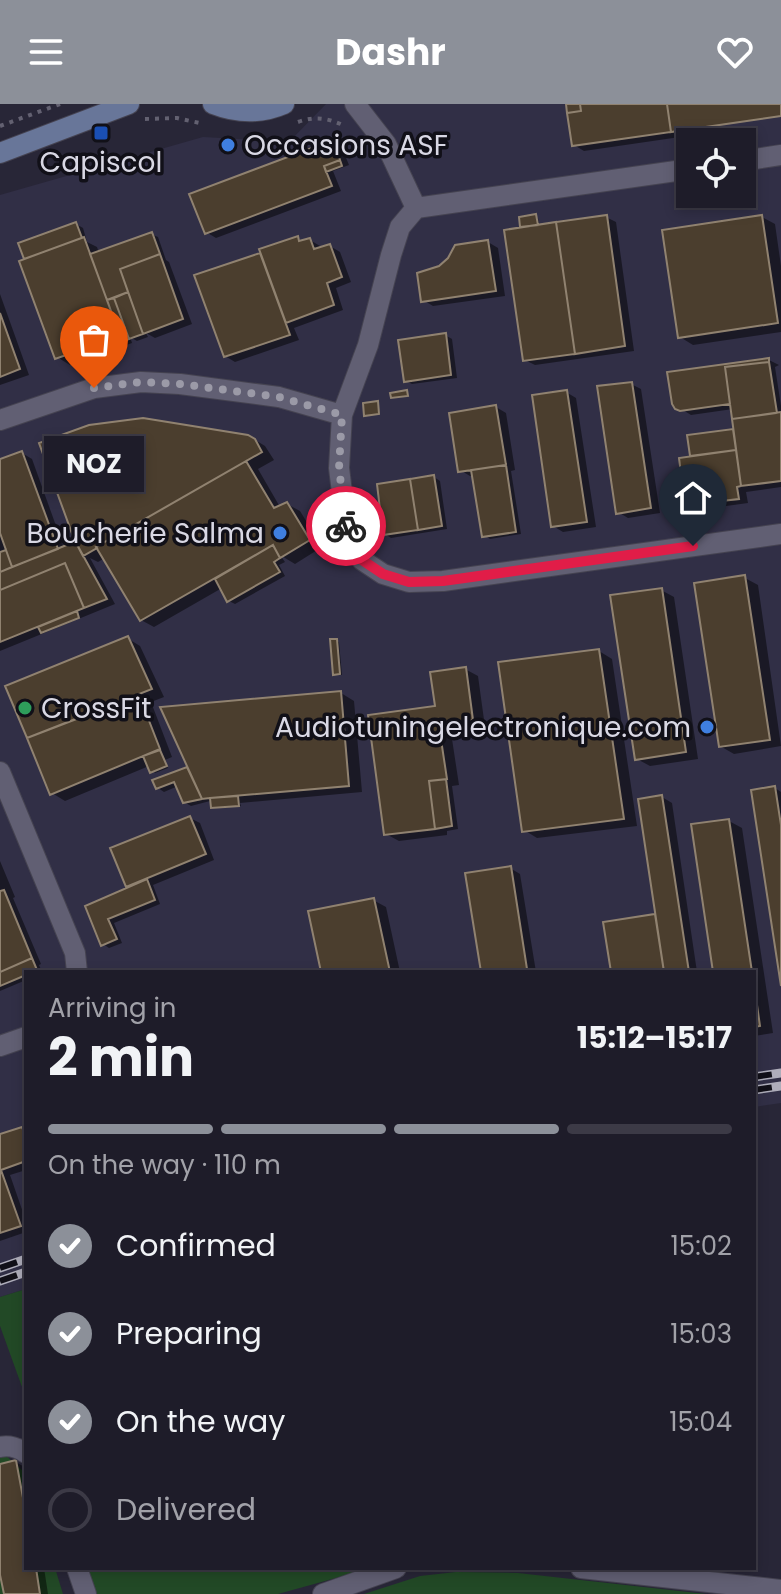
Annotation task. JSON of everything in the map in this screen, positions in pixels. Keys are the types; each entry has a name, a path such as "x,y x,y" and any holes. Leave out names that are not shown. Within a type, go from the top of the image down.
{"main road":[{"path":"78,122 102,104"},
{"path":"0,153 129,104"},
{"path":"213,104 244,112 272,109 284,104"}],"street":[{"path":"337,104 356,106 386,144 416,208"},
{"path":"756,159 781,155"},
{"path":"676,171 416,208 400,227 368,345 342,415 339,468 348,541 362,560 383,574 409,582 443,581 781,534"},
{"path":"0,420 94,388 141,382 279,397 342,415"},
{"path":"0,772 75,953 77,970"},
{"path":"0,1046 24,1038"},
{"path":"0,1447 24,1452"},
{"path":"78,1570 86,1594"},
{"path":"323,1594 390,1570"},
{"path":"599,1570 781,1590"}],"path":[{"path":"0,126 60,104"}],"shaded area":[{"path":"326,104 781,104 781,1103 756,1107 756,970 24,970 24,1290 0,1297 0,195 203,137 289,142"}],"green space":[{"path":"24,1290 24,1392 0,1326 0,1297"},
{"path":"3,1453 24,1474 24,1570 56,1570 63,1594 0,1594 0,1454"},
{"path":"88,1570 365,1570 278,1594 96,1594"},
{"path":"456,1572 518,1573 706,1594 364,1594 420,1576"}],"building":[{"path":"566,104 580,104 581,111 567,113"},
{"path":"580,104 667,104 671,132 572,146 567,113 581,111"},
{"path":"667,104 781,104 781,116 698,128 676,128 676,131 671,132"},
{"path":"333,140 340,160 324,166 332,186 205,234 189,194"},
{"path":"340,160 342,166 326,172 324,166"},
{"path":"536,214 538,225 520,227 519,217"},
{"path":"607,215 625,346 575,354 556,222"},
{"path":"762,215 778,323 678,338 662,230"},
{"path":"76,222 82,238 24,259 18,243"},
{"path":"556,222 575,354 523,361 504,230"},
{"path":"152,232 160,254 120,269 128,292 107,300 90,254"},
{"path":"298,236 299,241 310,238 314,249 330,244 342,277 327,283 334,305 286,323 259,249"},
{"path":"84,237 120,336 55,359 19,261"},
{"path":"488,240 496,291 421,302 417,273 439,266 455,245"},
{"path":"260,253 290,335 224,357 194,275"},
{"path":"160,254 183,319 143,334 120,269"},
{"path":"128,292 143,334 129,339 114,298"},
{"path":"114,298 129,339 122,341 107,300"},
{"path":"0,313 20,369 0,377"},
{"path":"446,333 451,375 404,382 398,340"},
{"path":"769,358 769,362 725,367 730,404 680,411 672,404 667,372"},
{"path":"769,362 777,413 732,419 725,367"},
{"path":"632,382 651,508 616,514 597,386"},
{"path":"407,390 408,396 391,398 390,393"},
{"path":"567,390 587,522 551,527 532,395"},
{"path":"378,401 379,414 364,416 363,403"},
{"path":"496,405 506,465 458,472 449,413"},
{"path":"781,412 781,481 741,486 732,419"},
{"path":"143,418 248,435 255,439 262,452 83,556 39,443 89,425"},
{"path":"733,429 736,450 690,456 687,435"},
{"path":"736,450 741,486 737,487 739,499 685,505 679,458"},
{"path":"22,451 58,549 12,567 0,533 0,459"},
{"path":"246,461 274,508 287,502 310,540 280,558 273,545 140,621 96,547"},
{"path":"506,465 516,532 482,537 471,470"},
{"path":"434,475 442,526 418,530 410,479"},
{"path":"410,479 418,530 383,535 377,484"},
{"path":"74,539 107,599 84,608 65,563 0,590 0,572 74,542"},
{"path":"273,545 280,558 274,562 280,572 227,602 215,579"},
{"path":"6,550 12,567 0,572 0,552"},
{"path":"65,563 84,608 0,642 0,590"},
{"path":"745,575 770,740 719,747 694,583"},
{"path":"662,588 686,752 635,760 610,595"},
{"path":"77,611 79,618 41,633 38,627"},
{"path":"128,636 152,689 27,738 5,686"},
{"path":"330,639 337,639 340,674 333,675"},
{"path":"599,649 624,819 522,832 498,662"},
{"path":"466,667 473,720 448,724 449,731 440,733 447,779 429,781 435,829 384,835 368,715 435,706 430,672"},
{"path":"341,691 349,786 202,799 160,707"},
{"path":"139,695 160,749 50,795 27,738"},
{"path":"160,750 167,766 150,773 143,756"},
{"path":"187,767 202,799 183,803 174,782 156,789 152,780"},
{"path":"446,779 452,826 435,829 429,781"},
{"path":"775,786 781,825 781,986 751,790"},
{"path":"662,795 689,970 664,970 638,799"},
{"path":"238,796 239,806 211,808 210,798"},
{"path":"190,816 206,854 126,887 110,848"},
{"path":"729,819 752,970 713,970 691,824"},
{"path":"511,866 527,969 481,970 465,873"},
{"path":"147,879 155,900 108,919 117,939 101,946 85,906"},
{"path":"4,890 32,958 0,972 0,891"},
{"path":"374,898 390,970 321,970 308,911"},
{"path":"655,914 664,970 611,970 603,922"},
{"path":"32,958 37,970 24,970 24,976 0,986 0,972"},
{"path":"756,998 760,1026 756,1027"},
{"path":"22,1127 24,1132 24,1162 1,1170 21,1226 0,1233 0,1134"},
{"path":"16,1460 24,1503 24,1570 36,1570 40,1594 4,1594 0,1575 0,1464"}],"railway":[{"path":"756,1077 781,1073"},
{"path":"756,1090 781,1086"},
{"path":"0,1268 24,1260"},
{"path":"0,1281 24,1273"}],"way so far":[{"path":"94,388 141,382 180,384 279,397 342,415 339,468 346,526"}],"place":[{"name":"Capiscol","path":"101,133"},
{"name":"Occasions ASF","path":"228,145"},
{"name":"NOZ","path":"94,388"},
{"name":"Boucherie Salma","path":"280,533"},
{"name":"CrossFit","path":"25,708"},
{"name":"Audiotuningelectronique.com","path":"707,727"}],"route":[{"path":"346,526 348,541 362,560 383,574 409,582 443,581 693,546"}]}
